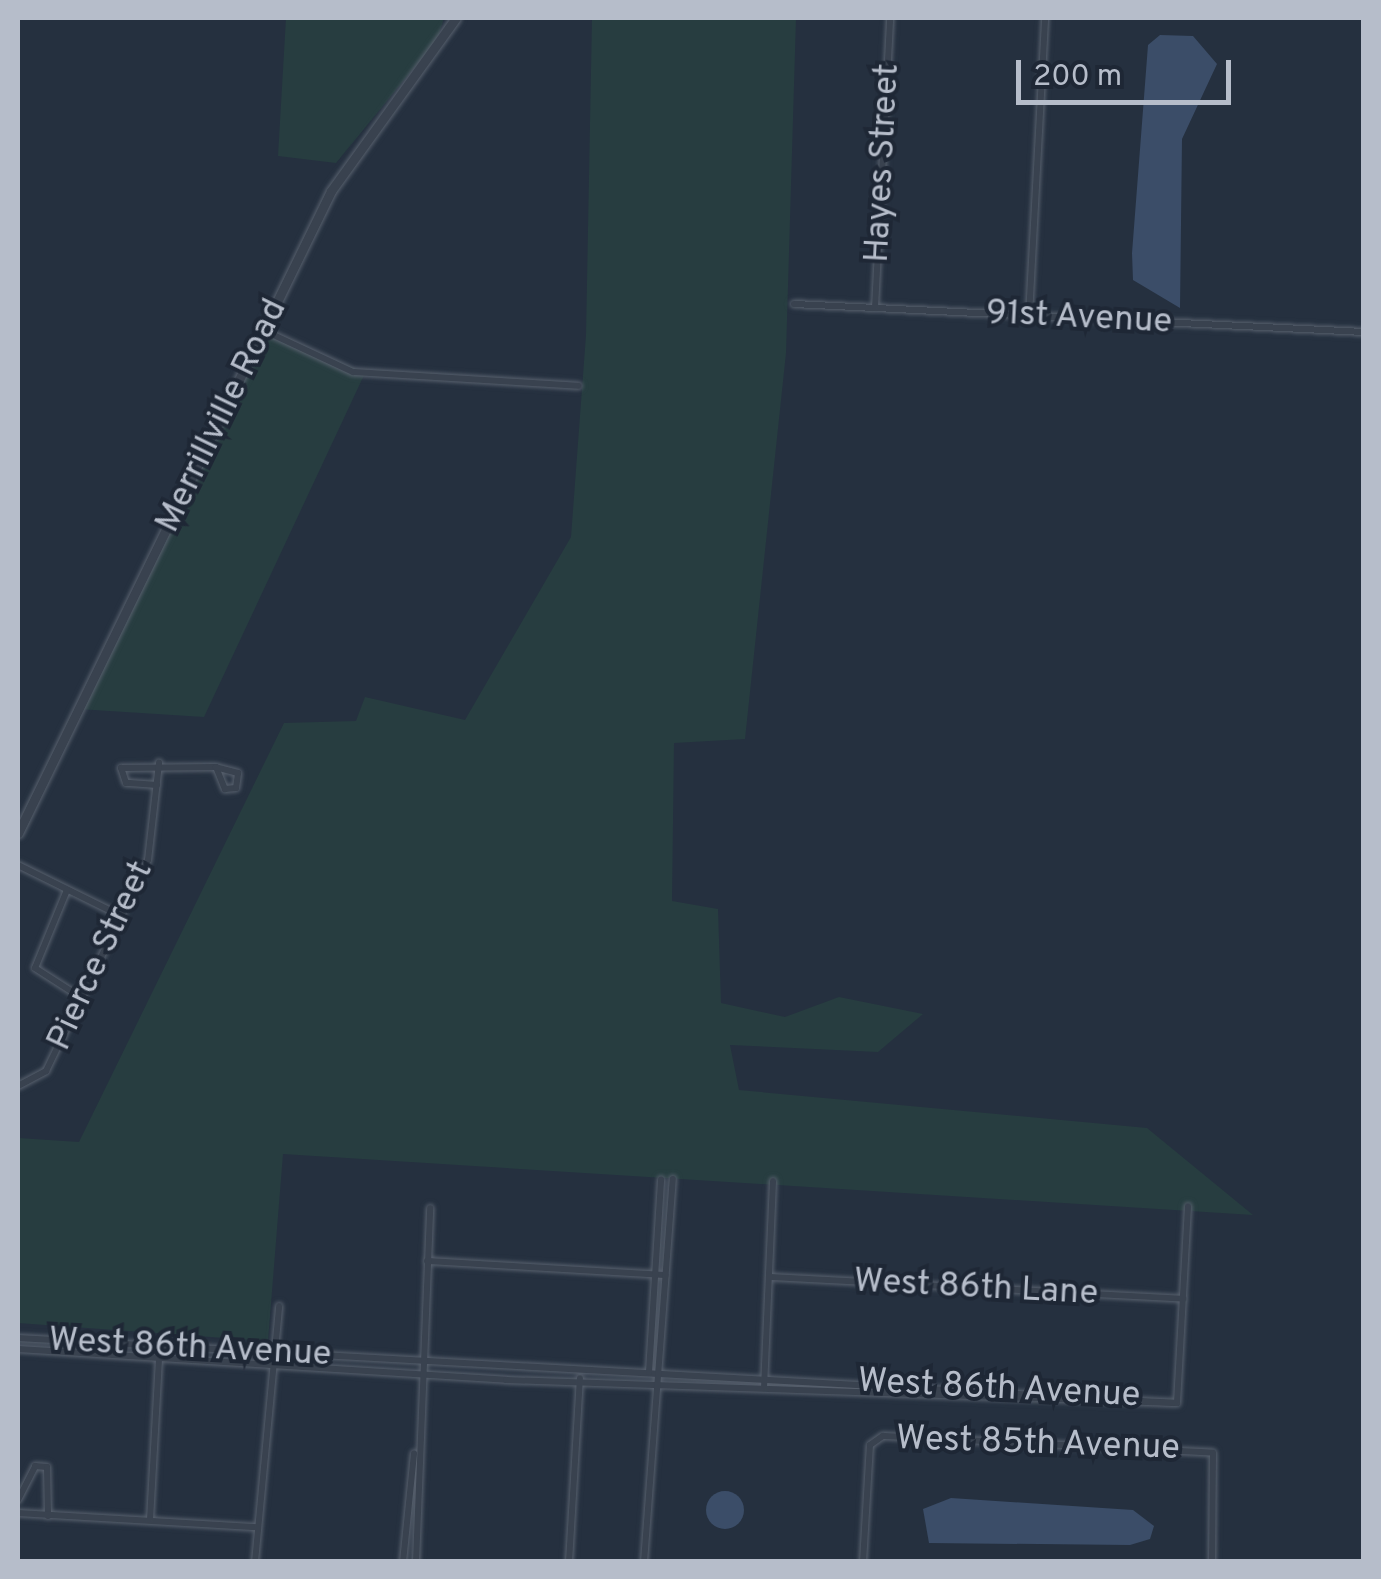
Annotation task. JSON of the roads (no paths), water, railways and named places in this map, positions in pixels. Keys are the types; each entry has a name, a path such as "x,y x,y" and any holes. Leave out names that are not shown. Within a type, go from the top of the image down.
{"street":[{"name":"Merrillville Road","path":"18,834 331,191 456,18"},
{"name":"Hayes Street","path":"875,308 890,18"},
{"path":"1029,316 1045,18"},
{"name":"91st Avenue","path":"794,304 1364,332"},
{"path":"265,331 353,372 579,386"},
{"path":"157,785 119,774 128,762 216,767"},
{"name":"Pierce Street","path":"18,1086 34,1082 82,998 153,846 159,763"},
{"path":"18,865 122,916"},
{"path":"67,890 35,968 82,998"},
{"path":"653,1370 661,1178"},
{"path":"644,1562 652,1382 673,1179"},
{"path":"764,1388 774,1181"},
{"path":"1177,1403 1188,1206"},
{"path":"416,1562 416,1448 430,1208"},
{"path":"426,1261 666,1275"},
{"name":"West 86th Lane","path":"769,1276 1183,1298"},
{"path":"255,1562 277,1364 278,1306"},
{"name":"West 86th Avenue","path":"18,1338 421,1362 764,1376 1177,1403"},
{"path":"150,1520 160,1346"},
{"name":"West 86th Avenue","path":"18,1349 420,1374 1177,1403"},
{"path":"569,1562 581,1369"},
{"name":"West 85th Avenue","path":"863,1562 873,1440 1204,1450 1216,1460 1212,1562"},
{"path":"403,1562 416,1448"},
{"path":"18,1500 35,1466 48,1467 48,1516"},
{"path":"18,1513 257,1528"}],"water":[{"path":"1160,35 1193,36 1217,64 1182,139 1180,308 1133,280 1132,253 1148,45"},
{"path":"725,1491 738,1497 744,1510 738,1523 725,1529 712,1523 706,1510 712,1497"},
{"path":"951,1498 1133,1510 1154,1526 1150,1539 1130,1545 929,1543 923,1509"}]}
